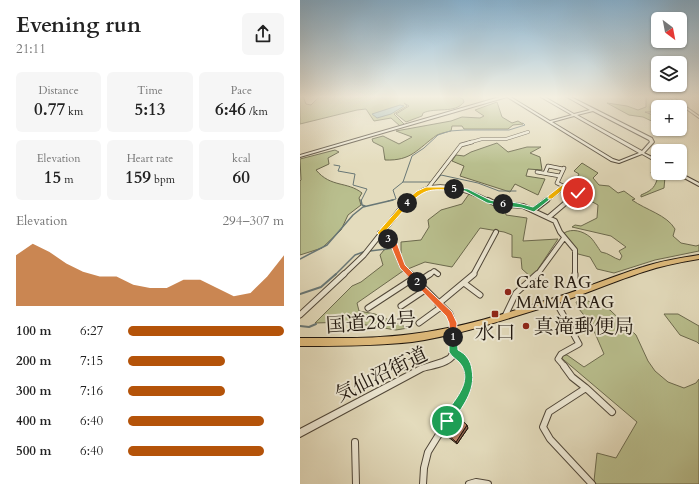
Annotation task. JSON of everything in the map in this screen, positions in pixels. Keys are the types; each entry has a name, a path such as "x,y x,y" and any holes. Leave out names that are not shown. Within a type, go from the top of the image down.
{"highway":[{"name":"国道284号","path":"300,342 358,342 413,338 452,331 506,316 665,263 698,257"}],"street":[{"path":"300,156 429,119"},
{"path":"544,119 612,160 619,162 642,153 652,142 651,139 609,119"},
{"path":"550,122 562,119"},
{"path":"580,119 651,158"},
{"path":"428,188 461,145 482,139 506,139 528,132"},
{"path":"545,174 548,166 564,168 557,183 578,193 549,217"},
{"path":"537,172 560,176"},
{"path":"687,178 698,184"},
{"path":"534,210 564,186"},
{"path":"300,315 358,260 407,203 419,192 428,188 444,187 466,190 496,204 523,206 555,221 564,238 575,250 575,283 580,292"},
{"path":"419,323 473,275 496,232"},
{"path":"380,233 394,245 402,266 439,305 450,314 453,323 452,331"},
{"path":"506,316 516,293 534,278 564,238"},
{"path":"418,282 434,271 438,274"},
{"path":"368,308 414,278"},
{"path":"464,283 480,295"},
{"path":"401,306 425,290"},
{"path":"555,300 579,344 561,354 558,359 572,377 612,412"},
{"name":"気仙沼街道","path":"300,432 339,413 422,368 444,362 450,358 454,352 452,331"},
{"path":"423,484 424,468 428,452 467,389 470,380 467,365 459,355 454,352"},
{"path":"586,388 549,412 542,427 550,439 592,484"},
{"path":"355,442 356,484"},
{"path":"469,484 476,482 488,484"}],"green space":[{"path":"300,119 322,119 300,124"},
{"path":"372,119 388,119 374,121"},
{"path":"392,119 399,119 405,125 400,126"},
{"path":"402,119 415,119 406,122"},
{"path":"458,119 505,119 512,123 518,121 523,124 513,125 508,129 464,129 462,126 452,126 451,131 437,135 414,153 394,160 385,160 383,147 373,142 372,139 383,136 399,144 412,137 396,131"},
{"path":"497,143 508,152 527,147 541,147 530,153 540,157 542,170 528,169 526,176 545,179 538,195 515,184 510,192 460,176 464,166 452,161 456,155 464,156"},
{"path":"335,150 339,152 328,158 329,164 316,170 327,180 351,187 362,193 359,198 361,205 348,215 341,230 322,248 300,255 300,159"},
{"path":"582,163 598,173 593,178 599,185 609,186 618,193 624,191 635,199 632,200 638,204 662,216 675,229 673,236 681,243 696,246 699,245 699,251 655,260 614,273 597,269 590,257 578,254 564,233 574,230 584,233 591,238 601,252 620,260 622,256 619,251 626,247 611,236 572,227 575,225 581,226 597,218 598,205 587,199 590,191 574,183 579,174 574,171"},
{"path":"657,180 665,180 664,188 641,197 641,195 651,189"},
{"path":"469,194 489,202 512,208 505,210 506,215 527,218 523,241 558,239 532,278 522,269 521,258 512,257 512,235 504,232 480,228 452,267 425,262 403,271 357,303 359,311 375,314 408,328 396,330 348,322 315,323 352,286 361,282 383,265 380,255 384,250 390,248 401,253 401,242 421,240 429,227 428,220 441,210 462,204"},
{"path":"583,299 610,310 636,335 648,361 655,371 668,382 684,388 696,383 699,379 699,484 596,484 594,481 597,453 616,458 637,422 558,355 567,355 584,367 604,354 591,324 579,309 576,302"},
{"path":"664,314 678,314 699,326 699,344 680,335"}],"building":[{"path":"458,417 467,425 456,442 446,433"}],"waterway":[{"path":"403,182 412,156 424,148 438,135 450,131 464,130 509,130 525,125 523,123"},
{"path":"334,165 340,166 338,171 355,174 353,185 367,189 361,201"},
{"path":"403,182 435,182 441,175 478,183 499,191 516,191"},
{"path":"388,201 396,199 393,190 403,182"},
{"path":"300,259 327,245 353,215 363,207 393,200"},
{"path":"361,201 362,205 365,206"},
{"path":"370,251 394,248"},
{"path":"336,274 355,255 366,251"},
{"path":"300,294 321,287 336,274"},
{"path":"300,326 309,327 316,324"}],"place":[{"name":"Cafe RAG MAMA RAG","path":"508,292"},
{"name":"水口","path":"495,314"},
{"name":"真滝郵便局","path":"526,326"}],"route":[{"path":"447,421 467,389 470,380 467,365 459,355 454,352 452,331 453,323 450,314 440,307 402,266 394,245 380,233 407,203 419,192 428,188 444,187 466,190 496,204 523,206 534,210 564,186 578,193"}]}
